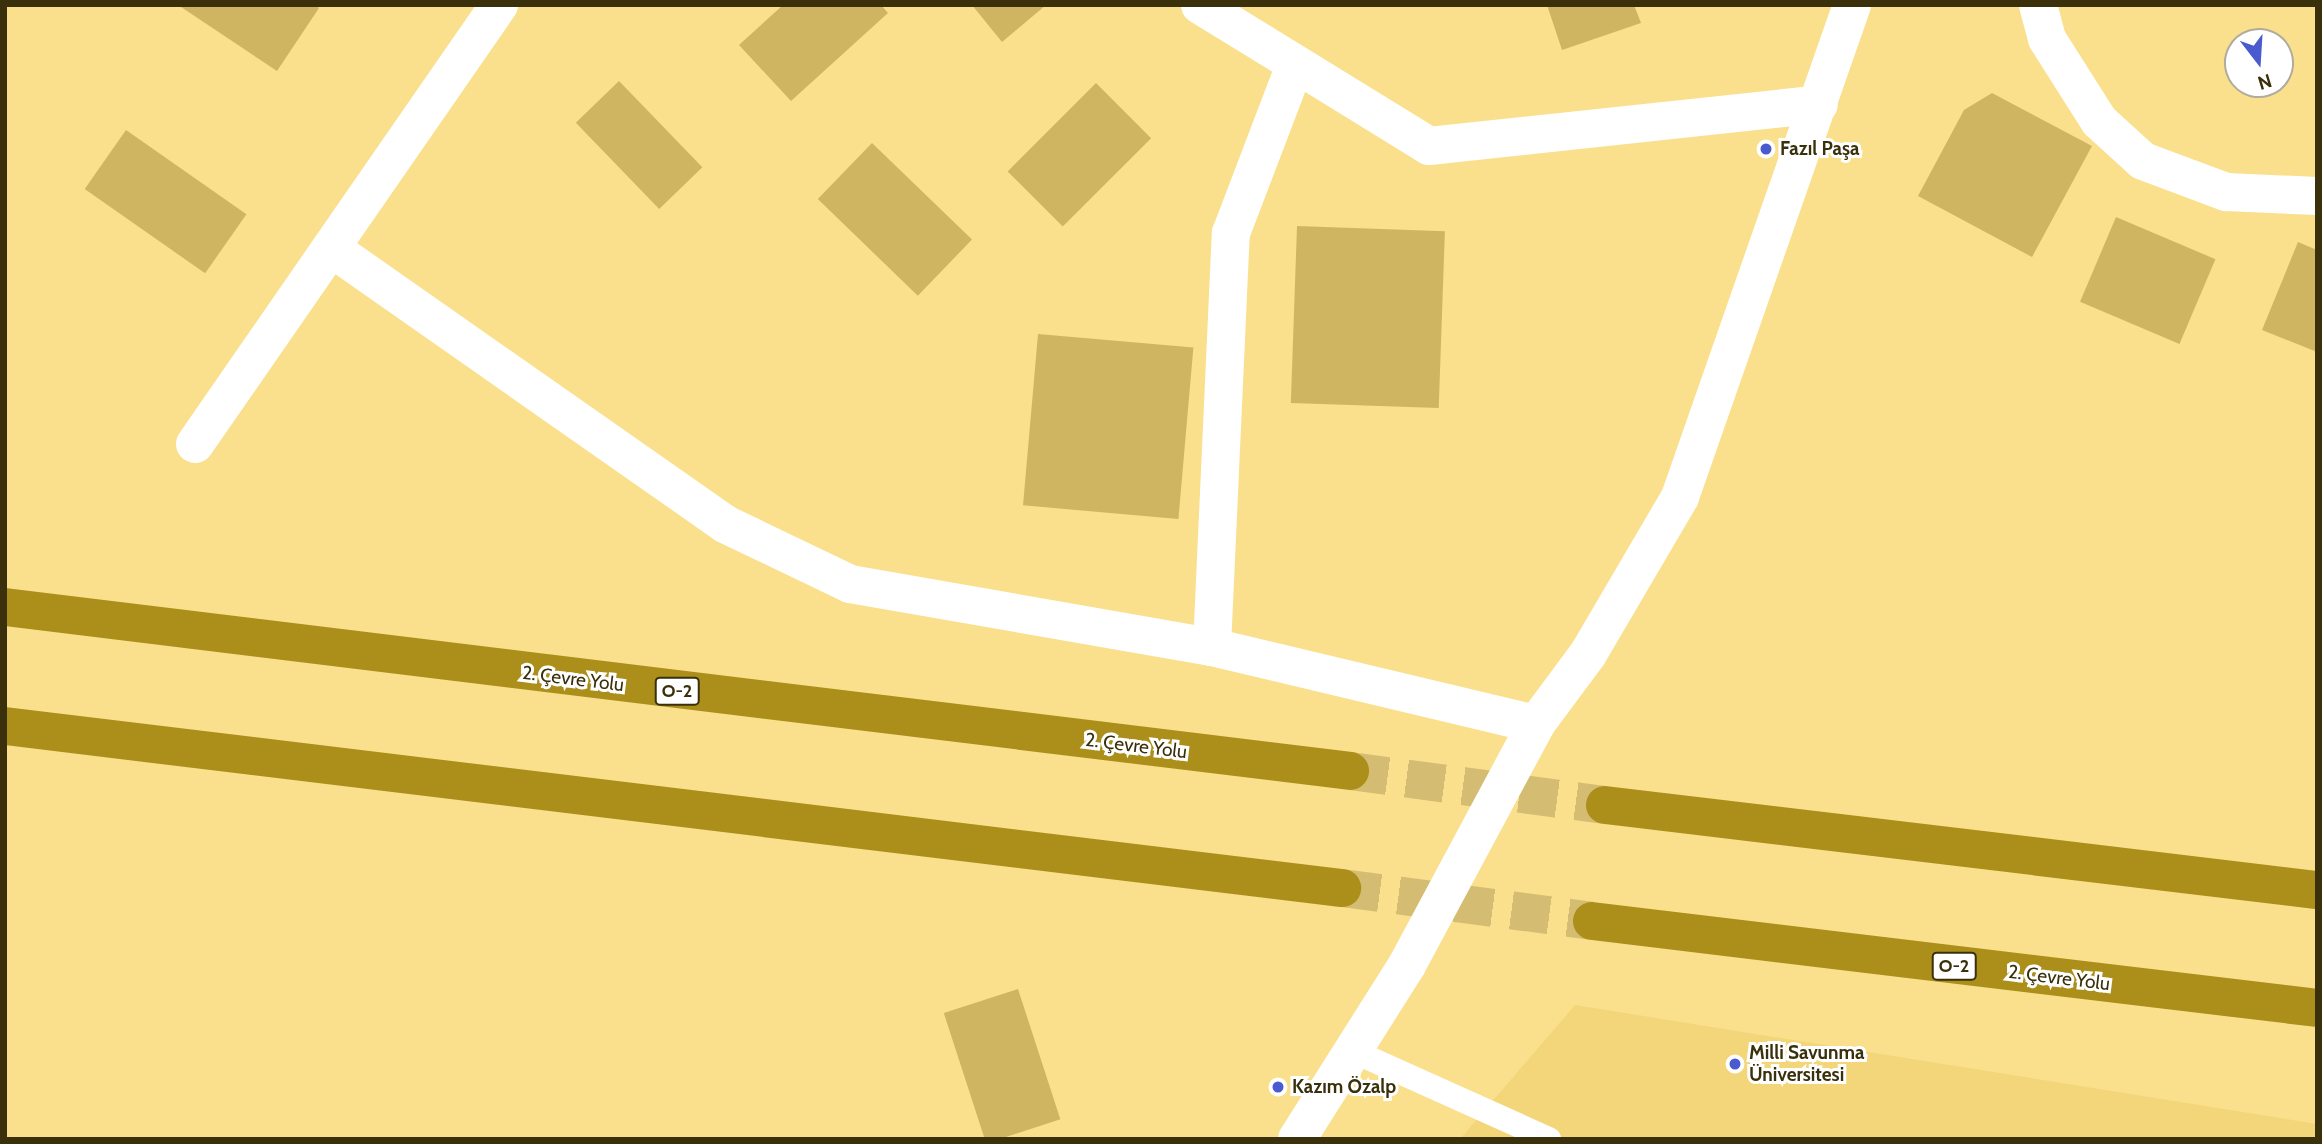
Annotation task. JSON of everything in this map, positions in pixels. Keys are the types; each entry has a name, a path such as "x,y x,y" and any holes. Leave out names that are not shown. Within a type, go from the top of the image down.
{"highway":[{"name":"2. Çevre Yolu","path":"5,607 1350,771"},
{"path":"5,726 1342,888"},
{"path":"1605,805 2317,890"},
{"name":"2. Çevre Yolu","path":"1592,921 2317,1008"}],"street":[{"path":"195,444 499,5"},
{"path":"1200,5 1429,146 1819,104"},
{"path":"1297,1139 1407,965 1536,724 1588,654 1680,497 1852,5"},
{"path":"2038,5 2047,39 2099,121 2143,161 2226,192 2317,196"},
{"path":"1212,648 1231,233 1295,65"},
{"path":"331,248 725,524 850,584 1212,648 1536,724"}],"lane":[{"path":"1353,1051 1549,1139"}],"shaded area":[{"name":"Milli Savunma Üniversitesi","path":"1575,1005 2317,1124 2317,1139 1460,1139"}],"building":[{"path":"178,5 315,5 319,8 277,71"},
{"path":"783,5 881,5 888,13 791,101 739,45"},
{"path":"972,5 1046,5 1002,42"},
{"path":"1547,5 1634,5 1641,23 1562,50"},
{"path":"619,81 702,167 659,209 576,123"},
{"path":"1096,83 1151,138 1063,227 1008,171"},
{"path":"1992,93 2092,146 2032,257 1918,196 1964,110"},
{"path":"126,130 246,214 205,273 85,189"},
{"path":"872,143 972,240 918,296 818,199"},
{"path":"2116,217 2215,259 2179,344 2080,302"},
{"path":"1297,226 1445,231 1439,408 1291,403"},
{"path":"2298,242 2317,250 2317,352 2262,330"},
{"path":"1038,334 1193,348 1178,519 1023,505"},
{"path":"1018,989 1060,1119 1000,1139 985,1139 944,1013"}],"tunnel":[{"path":"1350,771 1605,805"},
{"path":"1342,888 1592,921"}],"place":[{"name":"Fazıl Paşa","path":"1766,149"},
{"name":"Milli Savunma Üniversitesi","path":"1735,1064"},
{"name":"Kazım Özalp","path":"1278,1087"}]}
